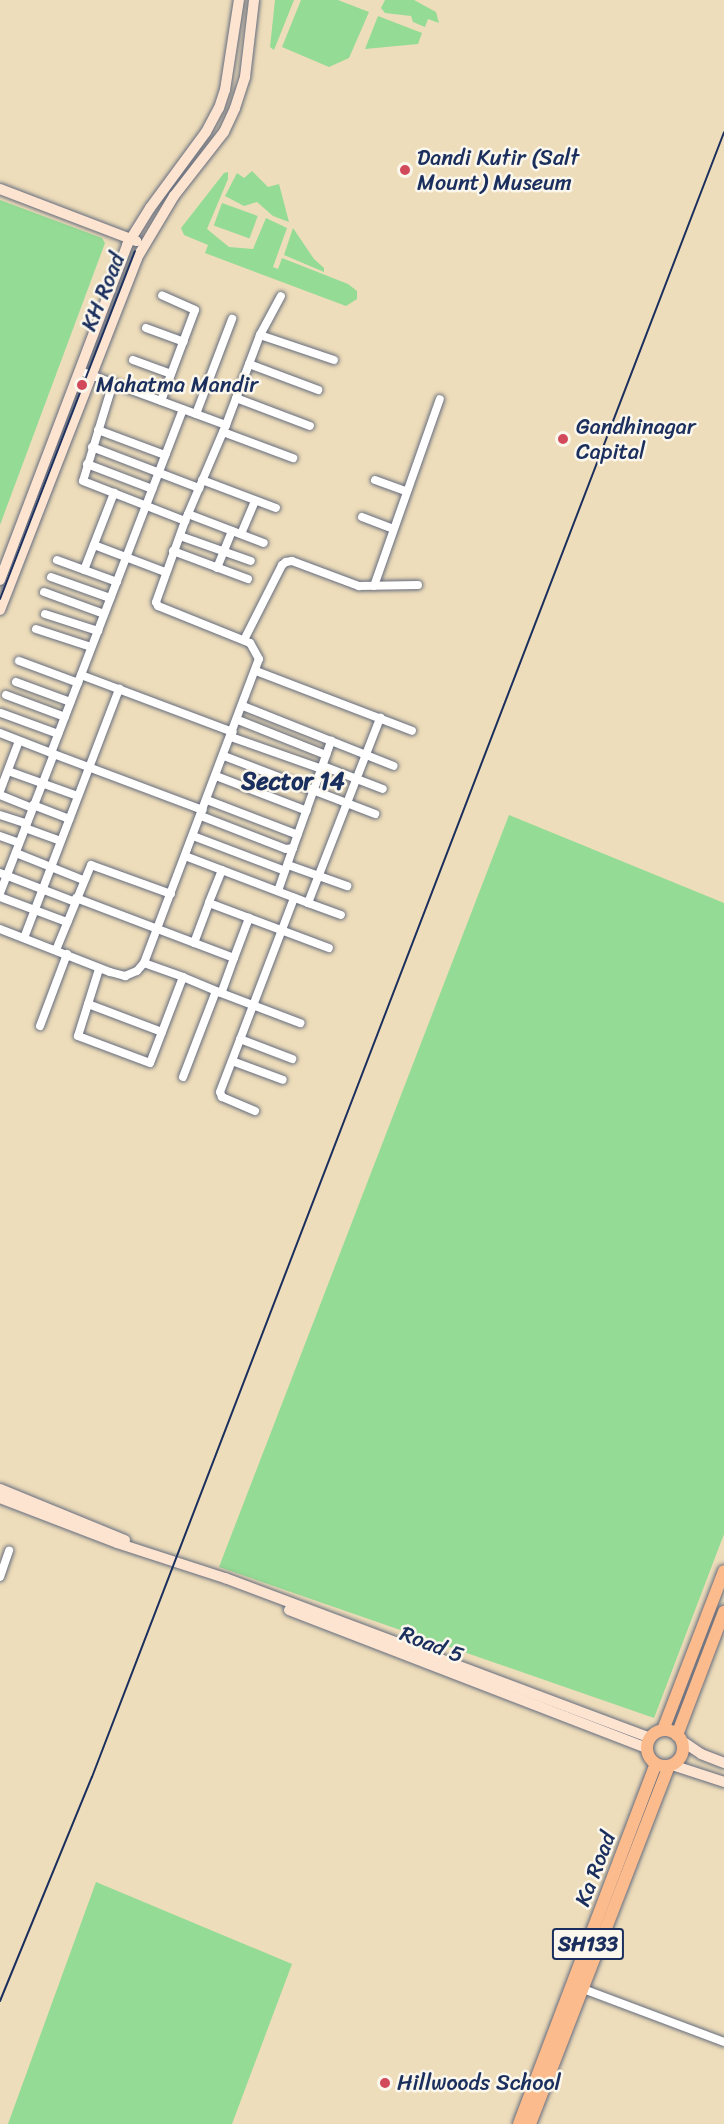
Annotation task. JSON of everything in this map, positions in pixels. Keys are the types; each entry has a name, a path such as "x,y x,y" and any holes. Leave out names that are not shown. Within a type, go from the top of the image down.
{"main road":[{"name":"KH Road","path":"0,610 131,239 150,208 206,132 219,108 225,90 239,0"},
{"name":"KH Road","path":"0,580 85,373 145,244 174,196 224,132 245,77 254,0"},
{"path":"0,189 145,244"},
{"name":"Road 5","path":"0,1489 110,1532 146,1552"},
{"name":"Road 5","path":"0,1498 204,1573 223,1584 649,1743"},
{"path":"724,1571 663,1730 649,1743 648,1755 666,1765 724,1782"},
{"name":"SH133","path":"666,1765 682,1755 680,1738 724,1612"},
{"path":"663,1730 680,1738 701,1754 724,1763"},
{"name":"Ka Road","path":"530,2124 666,1765"},
{"name":"Ka Road","path":"519,2124 666,1765"}],"street":[{"path":"161,401 195,310 162,295"},
{"path":"0,930 67,954 99,969 125,976 137,971 144,963 238,720 259,659 256,650 244,640 158,606 156,597 260,335 281,296"},
{"path":"196,414 232,319"},
{"path":"146,328 184,342"},
{"path":"260,335 334,360"},
{"path":"133,360 171,375"},
{"path":"249,364 318,390"},
{"path":"85,373 196,414 224,429 293,458"},
{"path":"113,383 83,481 146,505 264,543"},
{"path":"236,398 310,426"},
{"path":"374,586 440,399"},
{"path":"67,922 0,895 3,874 16,853 70,702 183,409"},
{"path":"98,430 165,455"},
{"path":"92,447 158,472 276,508"},
{"path":"87,464 152,489"},
{"path":"375,480 406,490"},
{"path":"84,570 114,493"},
{"path":"241,534 255,501"},
{"path":"362,517 393,529"},
{"path":"217,567 232,531"},
{"path":"180,536 250,561"},
{"path":"94,545 165,572"},
{"path":"173,551 248,579"},
{"path":"57,560 117,582"},
{"path":"244,640 282,565 286,562 292,561 350,584 418,585"},
{"path":"51,577 110,598"},
{"path":"44,592 104,614"},
{"path":"45,614 98,631"},
{"path":"36,629 91,647"},
{"path":"19,661 119,689 356,781 383,789"},
{"path":"256,672 412,731"},
{"path":"16,682 70,702"},
{"path":"24,938 119,689"},
{"path":"6,695 65,717"},
{"path":"243,706 394,766"},
{"path":"2,713 58,734"},
{"path":"309,903 380,718"},
{"path":"238,720 326,755"},
{"path":"0,733 89,767 286,849 293,848"},
{"path":"19,741 0,793 69,819"},
{"path":"278,891 332,741"},
{"path":"224,756 315,789 346,804 375,813"},
{"path":"8,771 78,796"},
{"path":"216,776 307,811"},
{"path":"207,800 298,835"},
{"path":"0,815 61,841"},
{"path":"0,836 19,843"},
{"path":"193,836 286,868 319,875 347,886"},
{"path":"16,853 83,880"},
{"path":"185,856 341,915"},
{"path":"56,950 88,867 95,865 171,894"},
{"path":"194,943 222,870"},
{"path":"3,874 234,958"},
{"path":"255,1111 220,1095 294,898"},
{"path":"209,903 329,948"},
{"path":"183,1077 249,918"},
{"path":"40,1026 67,954"},
{"path":"144,963 300,1023"},
{"path":"99,969 78,1036 150,1063 183,978"},
{"path":"88,1004 162,1032"},
{"path":"240,1039 292,1059"},
{"path":"232,1061 283,1080"},
{"path":"0,1576 9,1551"},
{"path":"583,1989 724,2042"}],"green space":[{"path":"275,0 294,0 274,50 270,47"},
{"path":"301,0 338,0 369,12 349,58 329,67 282,47"},
{"path":"385,0 414,0 436,12 439,23 428,19 425,27 413,22 411,16 385,13 381,8"},
{"path":"378,16 422,33 418,44 365,49"},
{"path":"252,171 268,187 279,184 289,222 273,216 257,202 244,206 225,196 237,173 244,178"},
{"path":"228,172 228,179 207,229 229,247 253,249 266,218 287,228 273,267 278,269 282,258 348,284 357,291 357,299 346,306 205,253 208,245 184,235 181,228 224,173"},
{"path":"0,200 102,238 105,243 0,525"},
{"path":"222,203 258,216 249,239 214,226"},
{"path":"293,228 314,259 324,268 324,272 284,255"},
{"path":"509,815 724,903 724,1534 654,1718 219,1567"},
{"path":"96,1882 292,1964 232,2124 8,2124"}],"railway":[{"path":"0,2001 92,1777 724,132"},
{"path":"0,599 135,251"}],"place":[{"name":"Dandi Kutir (Salt Mount) Museum","path":"405,170"},
{"name":"Mahatma Mandir","path":"82,385"},
{"name":"Gandhinagar Capital","path":"563,439"},
{"name":"Hillwoods School","path":"385,2083"}],"district":[{"name":"Sector 14","path":"293,782"}]}
